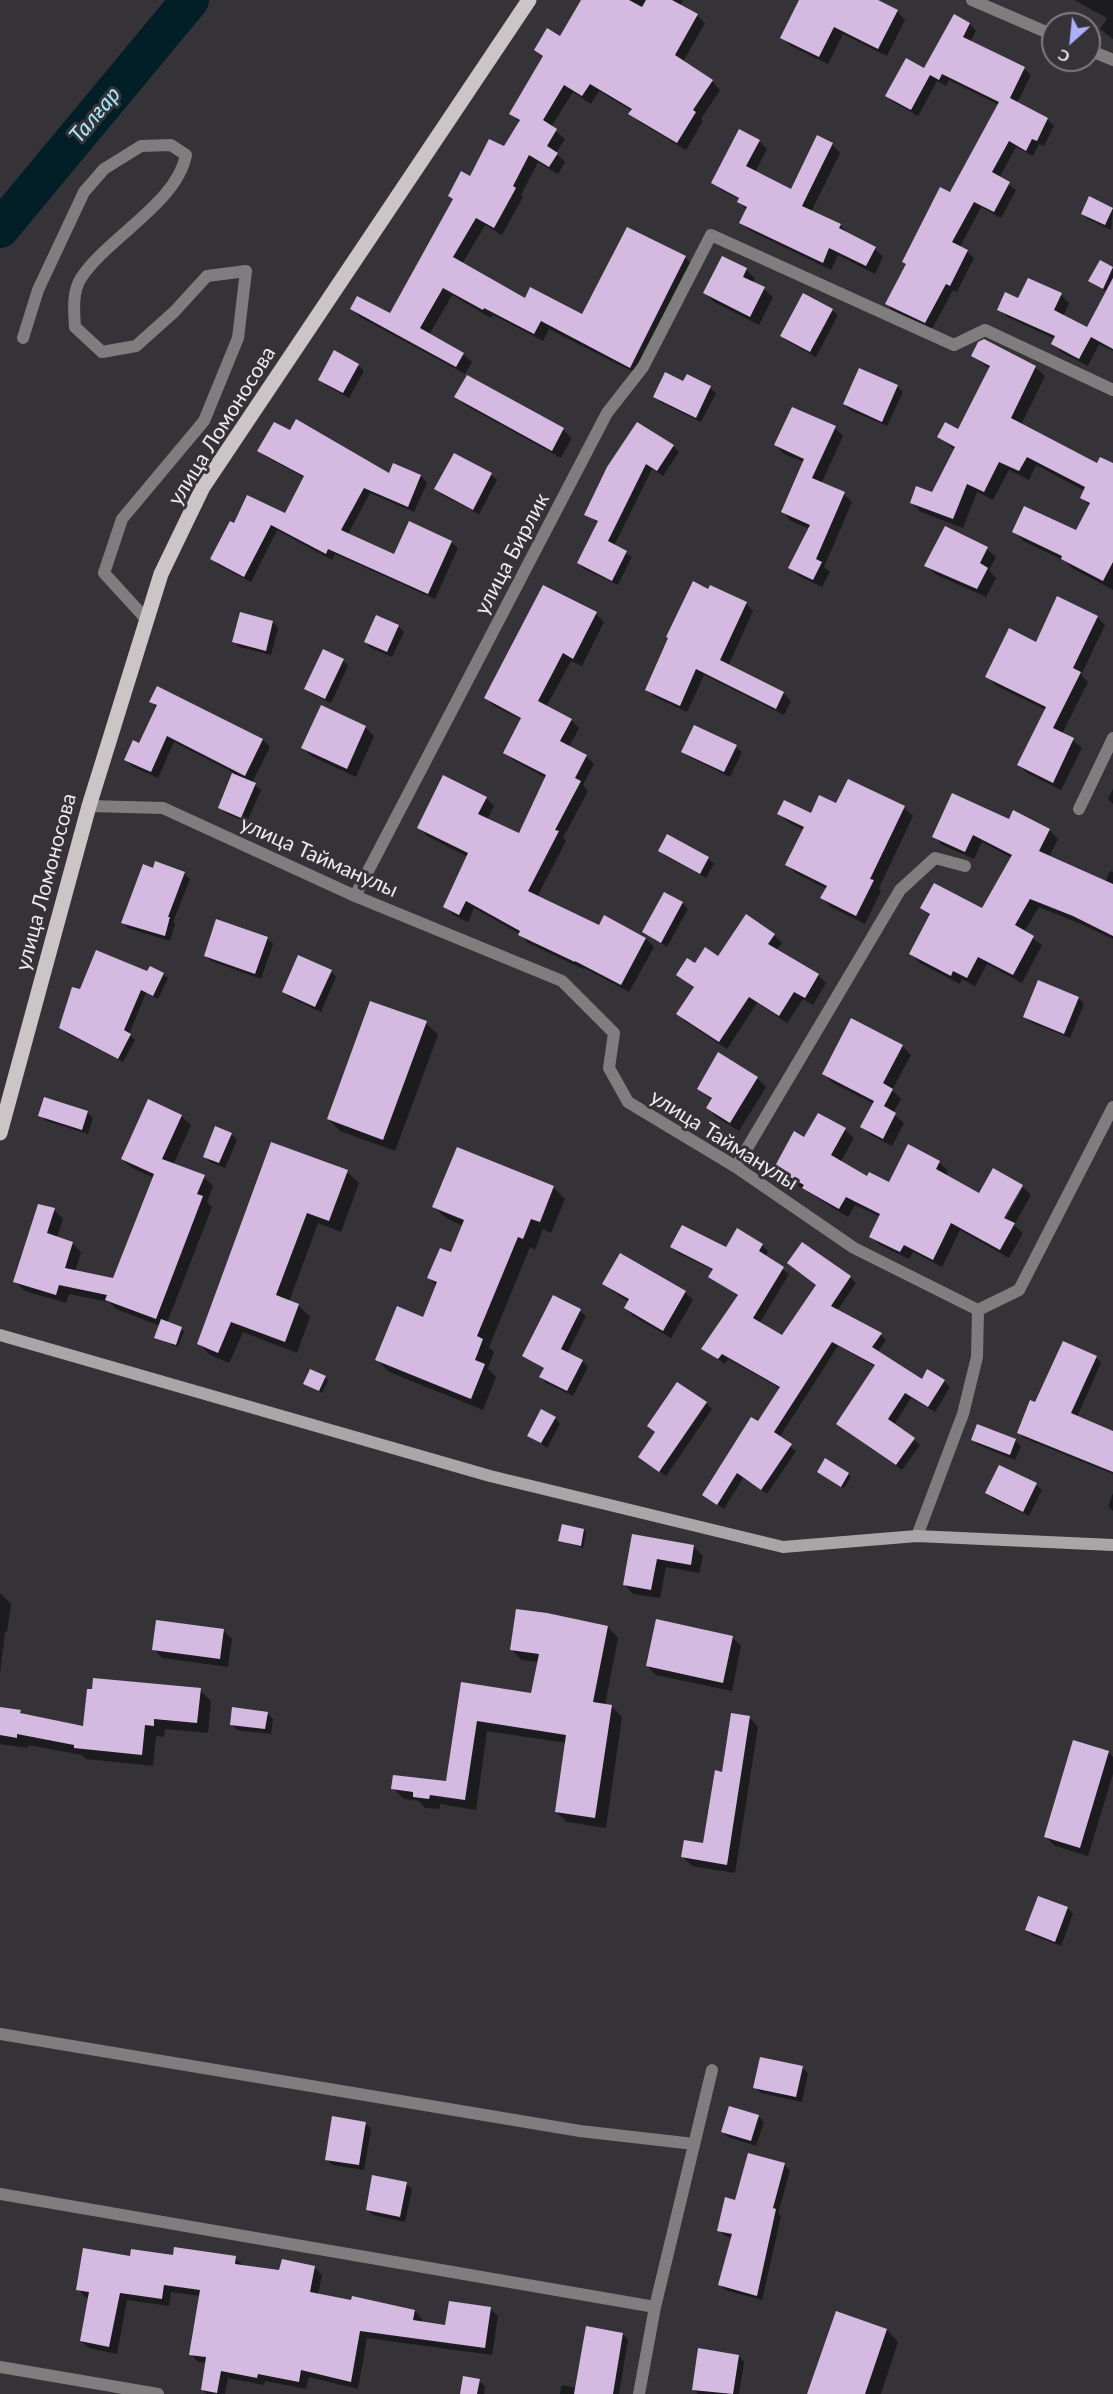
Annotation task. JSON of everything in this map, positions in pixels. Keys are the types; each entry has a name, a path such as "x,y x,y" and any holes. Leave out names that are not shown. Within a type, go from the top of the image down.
{"main road":[{"name":"улица Ломоносова","path":"0,1133 89,806 161,573 204,488 529,0"},
{"path":"0,1335 490,1476 783,1547 917,1536 1113,1545"}],"street":[{"path":"972,0 1041,29"},
{"path":"22,338 38,290 84,192 104,169 141,146 171,145 186,155 183,171 155,205 111,245 80,279 73,306 75,327 102,352 136,346 174,312 207,276 246,271 238,338 204,421 122,519 104,573 147,620"},
{"name":"улица Бирлик","path":"355,896 607,412 642,367 711,235 954,345 985,330 1113,390"},
{"path":"1079,809 1113,738"},
{"name":"улица Тайманулы","path":"89,806 163,808 355,896 562,981 614,1033 609,1068 627,1102 736,1167 854,1248 978,1310"},
{"path":"736,1167 900,890 935,858 965,866"},
{"path":"917,1536 963,1414 977,1357 978,1310 1019,1290 1113,1107"},
{"path":"0,2034 534,2124 694,2144"},
{"path":"639,2394 655,2307 712,2070"},
{"path":"0,2194 655,2307"},
{"path":"0,2367 158,2394"}],"building":[{"path":"581,0 629,0 642,7 646,0 672,0 698,14 675,55 713,80 693,110 696,112 677,143 628,114 632,109 590,84 582,96 564,85 543,120 557,129 547,146 558,153 549,167 529,155 513,186 516,188 494,228 476,218 453,257 525,298 530,287 582,314 627,227 686,256 630,368 541,321 534,334 443,288 420,328 464,353 456,367 350,309 357,296 390,313 453,199 448,196 461,171 470,176 489,139 504,146 520,120 509,114 543,56 534,50 547,28 560,36"},
{"path":"799,0 878,0 898,10 878,49 834,27 819,57 780,38"},
{"path":"954,14 970,23 963,37 1025,67 1010,98 1048,118 1037,141 1032,139 1026,151 1009,141 992,172 1010,182 994,212 974,202 952,242 968,250 950,286 946,284 925,323 885,304 906,264 902,262 940,187 950,192 999,102 942,74 939,80 930,75 911,110 885,96 906,58 924,68"},
{"path":"739,129 760,140 746,166 791,189 817,135 833,143 802,206 841,224 839,228 876,247 866,266 829,248 823,263 739,223 747,207 737,202 739,198 711,183"},
{"path":"1089,196 1113,208 1105,225 1081,214"},
{"path":"722,256 747,268 743,277 765,287 750,317 703,293"},
{"path":"1100,260 1113,267 1103,289 1088,281"},
{"path":"1028,278 1062,293 1054,310 1087,327 1113,278 1113,349 1091,337 1079,359 1051,344 1055,336 997,310 1005,292 1018,298"},
{"path":"803,293 833,309 810,352 780,336"},
{"path":"984,339 1036,366 1011,418 1097,463 1100,457 1113,463 1113,562 1103,581 1061,559 1062,556 1012,532 1024,506 1076,530 1090,503 1080,498 1085,487 1027,457 1019,471 999,462 984,492 967,484 953,519 910,503 916,486 932,492 955,447 937,437 945,422 958,429 990,366 971,356 978,342"},
{"path":"334,350 359,364 343,393 318,380"},
{"path":"859,368 898,385 882,422 843,404"},
{"path":"665,372 683,381 687,374 711,386 696,418 653,397"},
{"path":"467,375 564,428 552,451 454,397"},
{"path":"792,407 836,426 812,478 845,492 816,559 822,562 813,580 788,568 810,525 781,512 804,459 774,445"},
{"path":"296,419 389,473 393,463 421,475 408,507 364,488 341,530 394,554 409,521 452,541 428,594 328,549 326,554 271,525 244,577 210,559 230,521 234,523 247,495 285,513 304,476 257,451 274,422 290,430"},
{"path":"637,422 674,445 657,471 646,464 608,541 627,551 612,581 577,563 598,521 584,515 607,467"},
{"path":"454,453 492,473 473,510 434,489"},
{"path":"945,526 988,547 980,563 988,568 977,589 924,566"},
{"path":"693,581 708,589 710,585 747,602 720,660 784,692 776,709 696,669 680,706 645,690 668,638 666,637"},
{"path":"543,585 597,612 573,659 563,653 538,701 572,719 560,741 587,755 575,778 581,781 555,830 559,831 528,891 599,925 604,915 646,938 621,985 518,935 520,931 466,901 459,915 443,907 468,853 417,828 443,775 487,797 478,814 519,833 546,775 503,753 521,718 484,698"},
{"path":"1057,596 1098,616 1073,668 1081,672 1053,728 1074,738 1053,783 1017,765 1046,707 985,677 1009,628 1036,642"},
{"path":"240,612 273,621 266,651 232,642"},
{"path":"376,615 399,625 387,652 364,642"},
{"path":"323,649 344,659 325,699 304,689"},
{"path":"157,686 263,739 245,776 167,736 151,772 124,760 133,740 139,743 157,705 149,702"},
{"path":"321,705 366,726 347,769 301,748"},
{"path":"694,725 737,745 724,772 681,752"},
{"path":"232,773 256,783 241,818 218,808"},
{"path":"848,779 905,806 870,879 874,880 856,916 820,898 827,886 785,865 804,827 777,814 784,800 811,813 819,795 836,803"},
{"path":"952,793 1009,819 1013,810 1050,829 1039,851 1113,884 1113,936 1073,916 1030,899 1015,925 1034,936 1013,975 978,957 967,978 953,971 951,976 909,954 930,914 920,908 934,883 982,908 1012,855 973,835 965,852 932,837"},
{"path":"667,834 709,857 700,874 658,851"},
{"path":"155,861 185,872 168,917 170,917 165,936 121,923 143,864 153,868"},
{"path":"664,892 683,902 661,943 642,932"},
{"path":"746,914 775,934 768,944 819,974 805,998 794,992 779,1016 749,997 719,1042 676,1014 694,987 676,975 687,958 695,963 705,947 718,956"},
{"path":"216,919 268,937 255,974 204,956"},
{"path":"96,950 147,971 150,966 164,973 153,996 141,990 124,1030 131,1034 118,1059 59,1028 72,987 80,989"},
{"path":"298,955 332,970 315,1007 282,992"},
{"path":"1038,980 1079,997 1064,1034 1023,1017"},
{"path":"370,1001 427,1021 383,1140 327,1119"},
{"path":"851,1018 903,1045 883,1083 893,1089 884,1106 896,1113 883,1139 860,1127 874,1101 822,1074"},
{"path":"718,1052 758,1077 730,1123 706,1108 712,1098 697,1089"},
{"path":"44,1097 88,1111 82,1130 38,1116"},
{"path":"148,1099 182,1115 162,1159 205,1175 197,1194 203,1196 156,1319 105,1300 107,1295 59,1285 56,1295 13,1282 38,1204 55,1208 47,1233 73,1242 65,1268 113,1278 154,1174 121,1159"},
{"path":"818,1113 846,1128 831,1155 867,1176 869,1172 889,1182 908,1144 940,1161 936,1169 979,1193 993,1168 1023,1185 1004,1218 1015,1223 1000,1250 951,1223 933,1260 904,1245 900,1252 869,1237 880,1214 846,1197 839,1209 802,1188 804,1185 774,1168 794,1131 804,1137"},
{"path":"215,1126 232,1133 219,1163 203,1157"},
{"path":"271,1142 348,1170 329,1221 307,1213 276,1295 299,1304 285,1342 231,1322 218,1353 197,1344"},
{"path":"457,1147 554,1186 540,1222 531,1219 523,1239 518,1237 477,1336 483,1339 475,1360 485,1364 471,1399 375,1360 397,1306 423,1317 437,1282 427,1278 440,1248 451,1252 464,1220 432,1207"},
{"path":"682,1225 726,1247 737,1228 763,1244 759,1251 784,1267 753,1318 782,1335 816,1285 787,1263 802,1242 851,1276 831,1306 882,1333 872,1347 922,1379 927,1369 945,1380 928,1407 905,1393 888,1419 915,1438 896,1465 836,1424 875,1365 832,1342 774,1432 792,1444 761,1490 737,1473 717,1505 702,1495 751,1417 758,1421 780,1387 722,1354 718,1359 701,1349 738,1295 708,1277 713,1269 670,1247"},
{"path":"620,1253 686,1291 663,1331 624,1308 629,1299 602,1284"},
{"path":"553,1295 581,1309 561,1349 583,1360 567,1391 539,1377 544,1368 522,1356"},
{"path":"161,1319 182,1327 176,1345 154,1338"},
{"path":"1063,1341 1097,1356 1071,1413 1113,1431 1113,1472 1017,1433 1030,1400 1035,1402"},
{"path":"310,1369 326,1376 319,1391 303,1384"},
{"path":"677,1382 707,1402 659,1472 638,1457 655,1432 647,1426"},
{"path":"541,1409 556,1417 541,1443 527,1436"},
{"path":"977,1424 1016,1439 1010,1455 971,1440"},
{"path":"825,1458 849,1473 841,1487 817,1472"},
{"path":"999,1465 1037,1483 1023,1512 985,1493"},
{"path":"562,1524 584,1529 581,1546 558,1541"},
{"path":"632,1534 694,1545 691,1565 657,1559 651,1590 623,1585"},
{"path":"516,1609 608,1626 593,1702 612,1705 595,1818 555,1812 566,1735 477,1721 465,1800 430,1795 429,1799 413,1797 413,1792 391,1789 393,1775 446,1781 461,1682 531,1693 539,1654 510,1650"},
{"path":"656,1619 733,1636 723,1683 646,1666"},
{"path":"156,1620 224,1629 220,1659 152,1650"},
{"path":"93,1678 201,1688 197,1723 154,1719 154,1726 145,1725 142,1755 74,1748 74,1745 17,1734 17,1738 0,1735 0,1707 83,1726 87,1689 92,1689"},
{"path":"232,1707 268,1712 265,1729 230,1725"},
{"path":"731,1713 750,1716 727,1865 681,1857 684,1840 703,1843 715,1770 722,1772"},
{"path":"1073,1740 1109,1751 1080,1848 1044,1837"},
{"path":"1038,1896 1068,1907 1055,1942 1025,1930"},
{"path":"760,2057 803,2066 796,2097 753,2088"},
{"path":"729,2106 759,2115 751,2141 721,2132"},
{"path":"332,2116 366,2122 359,2165 325,2160"},
{"path":"748,2153 785,2163 773,2208 776,2209 757,2296 718,2285 732,2234 717,2231 725,2197 735,2200"},
{"path":"372,2175 407,2182 400,2217 366,2210"},
{"path":"174,2247 236,2256 235,2264 279,2270 282,2259 315,2266 310,2292 351,2300 352,2296 415,2310 413,2320 445,2325 449,2301 491,2307 485,2348 360,2331 351,2382 301,2370 299,2382 258,2374 257,2378 221,2371 217,2393 201,2390 206,2357 189,2355 200,2290 164,2285 162,2299 120,2293 109,2347 80,2341 89,2292 76,2290 83,2248 130,2256 131,2249 173,2255"},
{"path":"836,2311 887,2329 865,2394 807,2394"},
{"path":"586,2326 623,2333 613,2394 574,2394"},
{"path":"698,2348 739,2355 733,2394 692,2390"},
{"path":"463,2376 480,2379 477,2394 460,2394"}],"waterway":[{"name":"Талғар","path":"0,229 190,0"}]}
